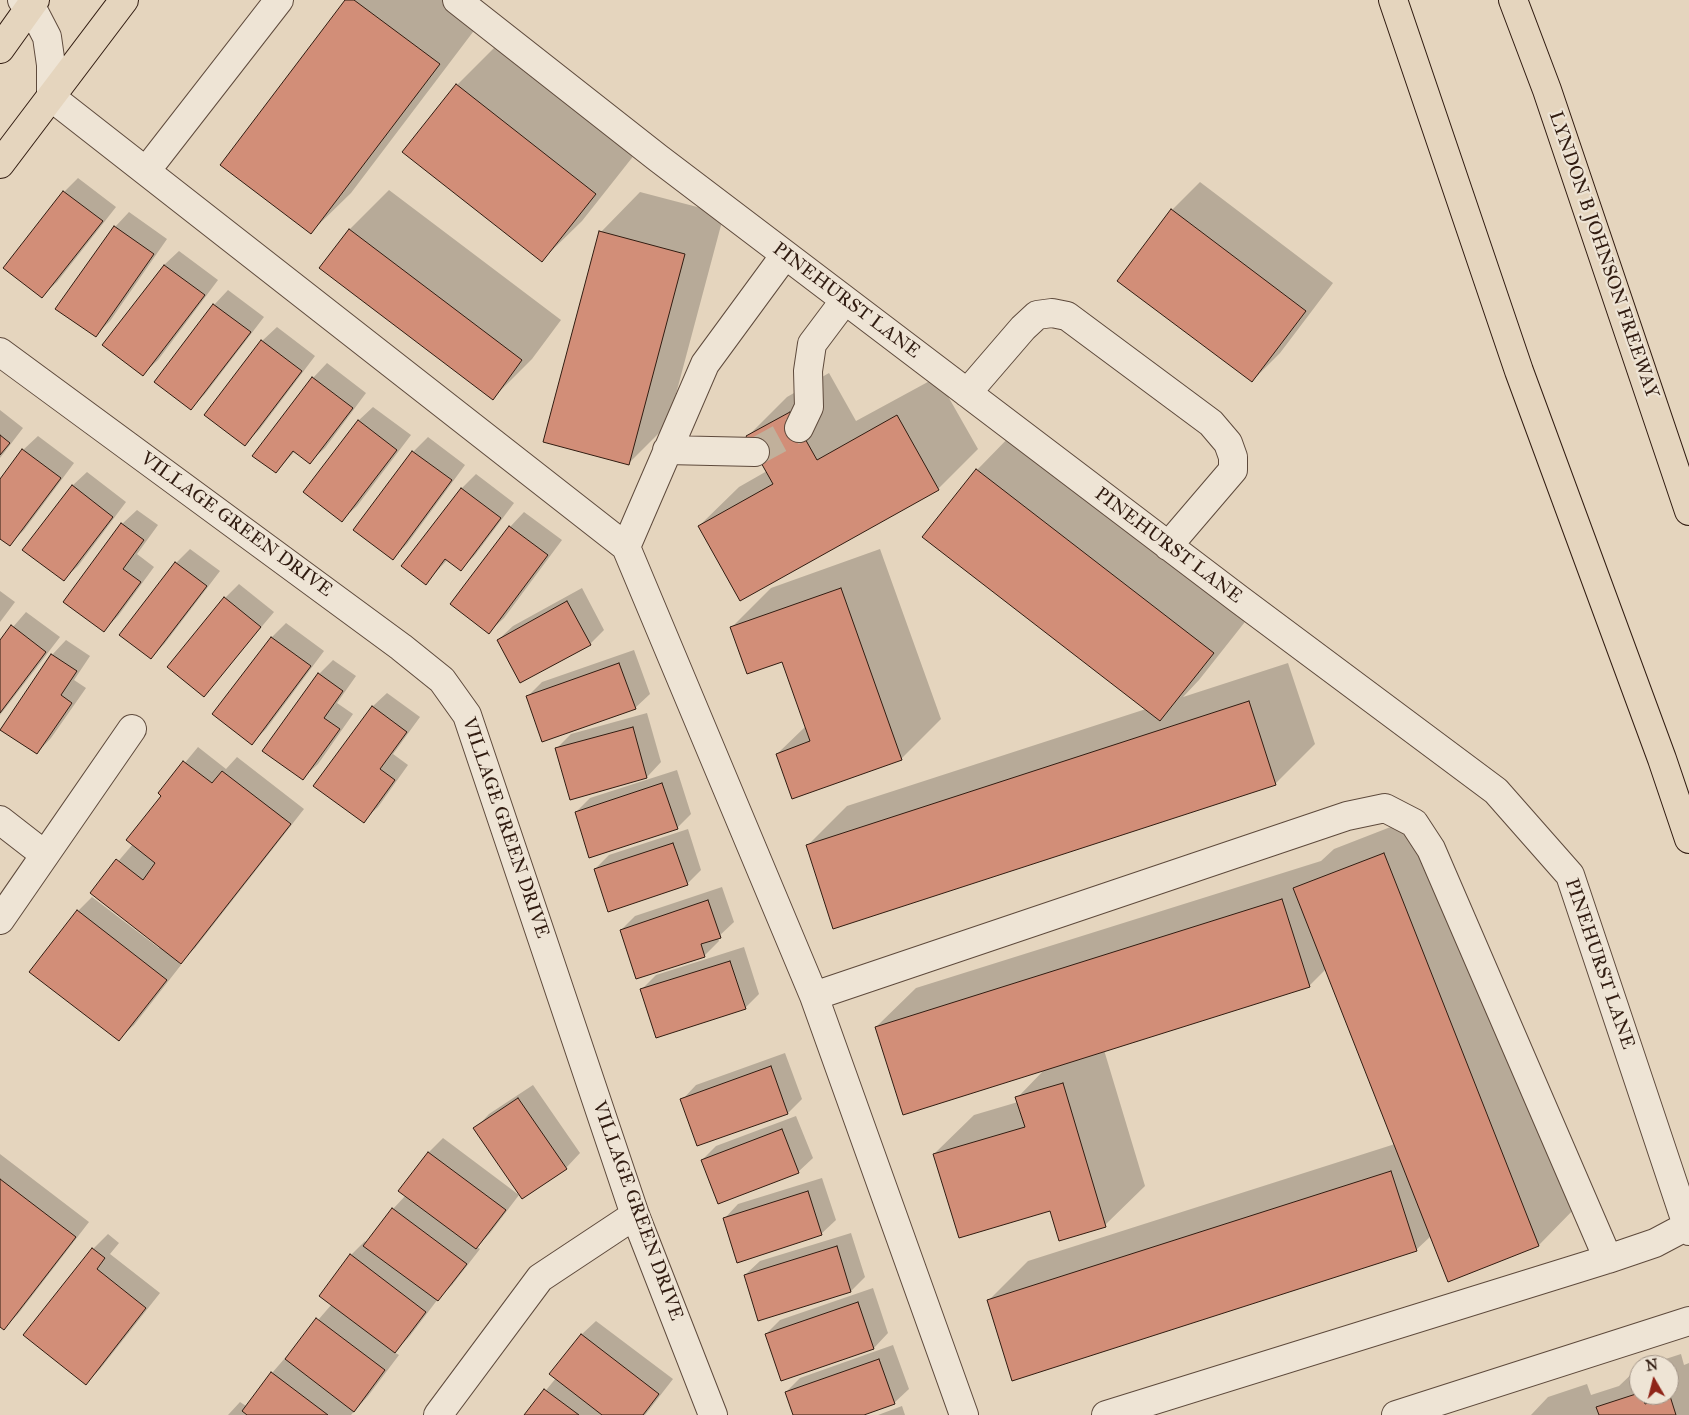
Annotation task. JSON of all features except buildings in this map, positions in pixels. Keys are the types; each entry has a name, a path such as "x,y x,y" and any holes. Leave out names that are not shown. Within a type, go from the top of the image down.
{"main road":[{"path":"0,164 124,0"},
{"path":"1393,0 1519,372 1662,759 1689,840"},
{"name":"LYNDON B JOHNSON FREEWAY","path":"1513,0 1547,90 1689,511"},
{"path":"0,48 30,2"}],"street":[{"path":"146,171 279,0"},
{"name":"PINEHURST LANE","path":"457,0 658,158 1168,546 1496,791 1570,875 1688,1228"},
{"path":"30,2 47,37 51,97 626,547 814,996 964,1415"},
{"path":"626,547 705,364 786,255"},
{"path":"799,428 809,407 808,371 812,344 845,300"},
{"path":"967,393 1023,328 1037,315 1052,313 1067,316 1211,423 1228,443 1233,457 1233,470 1168,546"},
{"name":"VILLAGE GREEN DRIVE","path":"0,352 212,506 442,680 467,715 635,1215 713,1415"},
{"path":"667,450 755,452"},
{"path":"0,920 132,730"},
{"path":"814,996 1347,816 1386,808 1414,823 1431,849 1608,1259"},
{"path":"0,820 45,855"},
{"path":"438,1415 540,1278 635,1215"},
{"path":"1106,1415 1608,1259 1654,1243 1688,1228"},
{"path":"1396,1415 1689,1321"}],"tunnel":[{"path":"755,452 799,428"}]}
